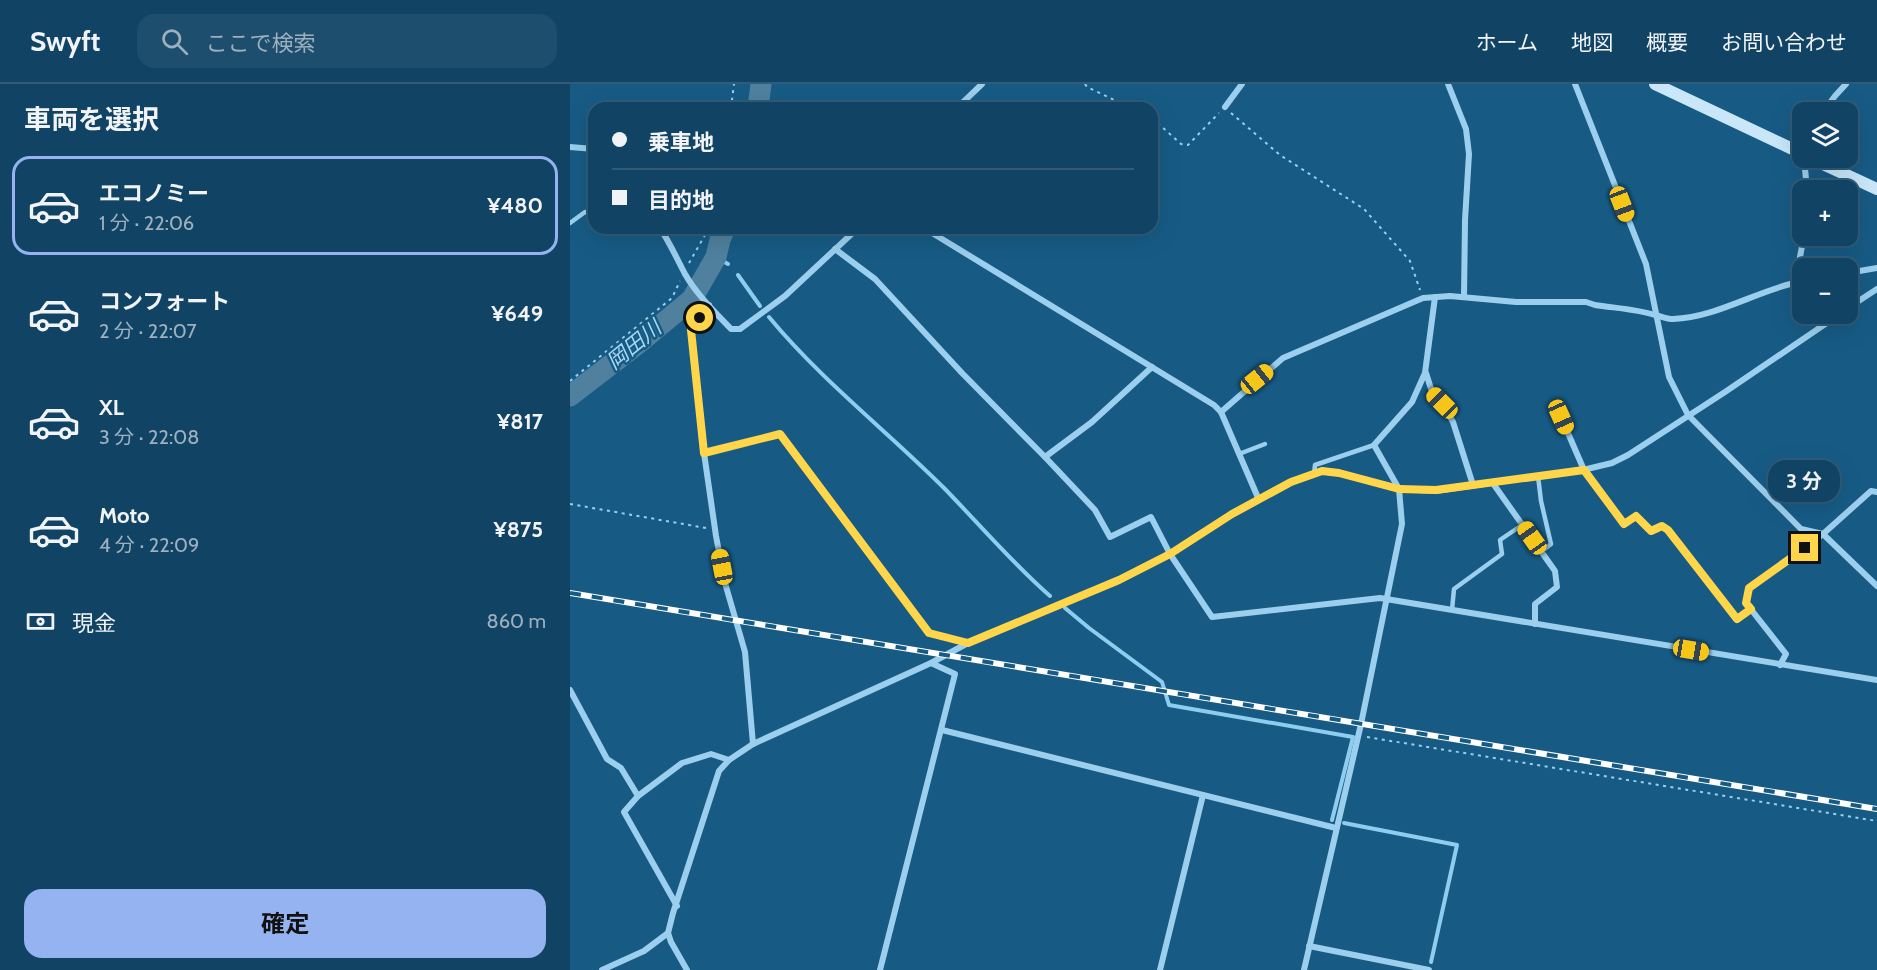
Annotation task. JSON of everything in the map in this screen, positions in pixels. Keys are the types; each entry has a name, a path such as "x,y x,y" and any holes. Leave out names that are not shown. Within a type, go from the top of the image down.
{"street":[{"path":"963,102 982,84"},
{"path":"1225,107 1242,84"},
{"path":"1448,84 1466,129 1469,154 1464,297"},
{"path":"1575,84 1646,264 1669,377 1688,415 1801,529 1823,534 1877,586"},
{"path":"1655,84 1792,150"},
{"path":"1831,102 1846,84"},
{"path":"570,147 588,148"},
{"path":"1832,168 1877,189"},
{"path":"664,234 672,245 685,274 731,329 740,329 785,296 852,234"},
{"path":"934,234 1214,405 1221,412 1259,500"},
{"path":"836,249 874,279 962,374 1046,457 1095,510 1110,537 1151,517 1170,554 1212,617 1380,598 1877,680"},
{"path":"1858,271 1877,268"},
{"path":"1221,412 1283,358 1423,298 1464,297 1516,302 1586,302 1670,320 1689,317 1748,300 1775,287 1792,283"},
{"path":"1858,301 1877,289"},
{"path":"1304,970 1358,735 1402,524 1399,489 1374,445 1412,402 1425,373 1435,297"},
{"path":"709,305 691,330 704,453 715,529 725,583 745,652 753,744"},
{"path":"602,970 644,951 668,933 719,771 729,760 753,744 931,663 968,643 1119,580 1170,554 1232,514 1291,482 1322,471 1339,473 1399,489 1436,490 1584,470 1612,463 1628,455 1825,324"},
{"path":"1046,457 1092,422 1152,367"},
{"path":"1425,373 1433,394 1442,403 1453,422 1473,484"},
{"path":"1561,417 1584,470 1624,524 1636,516 1651,531 1662,526 1668,530 1737,619 1751,609"},
{"path":"704,453 780,434 929,633 968,643"},
{"path":"1492,482 1555,571 1557,587 1535,604 1535,624"},
{"path":"1780,665 1786,654 1746,603 1749,588 1823,534 1871,491 1877,492"},
{"path":"880,970 955,674 931,663"},
{"path":"570,690 607,759 621,768 638,796"},
{"path":"942,730 1336,828"},
{"path":"677,906 624,812 638,796 681,763 711,754 729,760"},
{"path":"1160,970 1203,795"},
{"path":"668,933 687,970"},
{"path":"1310,946 1429,970"}],"lane":[{"path":"570,223 585,212 588,213"},
{"path":"1239,454 1265,444"},
{"path":"1314,474 1315,465 1374,445"},
{"path":"1538,476 1551,544 1541,552"},
{"path":"1452,610 1454,589 1502,554 1500,540 1522,525"}],"path":[{"path":"732,102 734,84"},
{"path":"1085,84 1118,102"},
{"path":"1158,124 1180,144 1188,145 1225,107 1280,155 1364,209 1410,261 1423,298"},
{"path":"570,381 672,298 705,234"},
{"path":"570,504 715,529"},
{"path":"1358,735 1877,821"}],"waterway":[{"name":"岡田川","path":"759,102 761,84"},
{"name":"岡田川","path":"570,396 692,299 716,257 722,234"},
{"path":"716,257 728,264"},
{"path":"738,275 760,306"},
{"path":"769,317 832,384 945,489 1009,557 1050,596"},
{"path":"1065,608 1162,682 1169,705 1353,737 1332,820"},
{"path":"1344,823 1457,845 1431,962"}],"railway":[{"path":"570,593 1877,809"}],"route":[{"path":"700,318 691,330 704,453 780,434 929,633 968,643 1119,580 1170,554 1232,514 1291,482 1322,471 1339,473 1399,489 1436,490 1584,470 1624,524 1636,516 1651,531 1662,526 1668,530 1737,619 1751,609 1746,603 1749,588 1805,548"}]}
